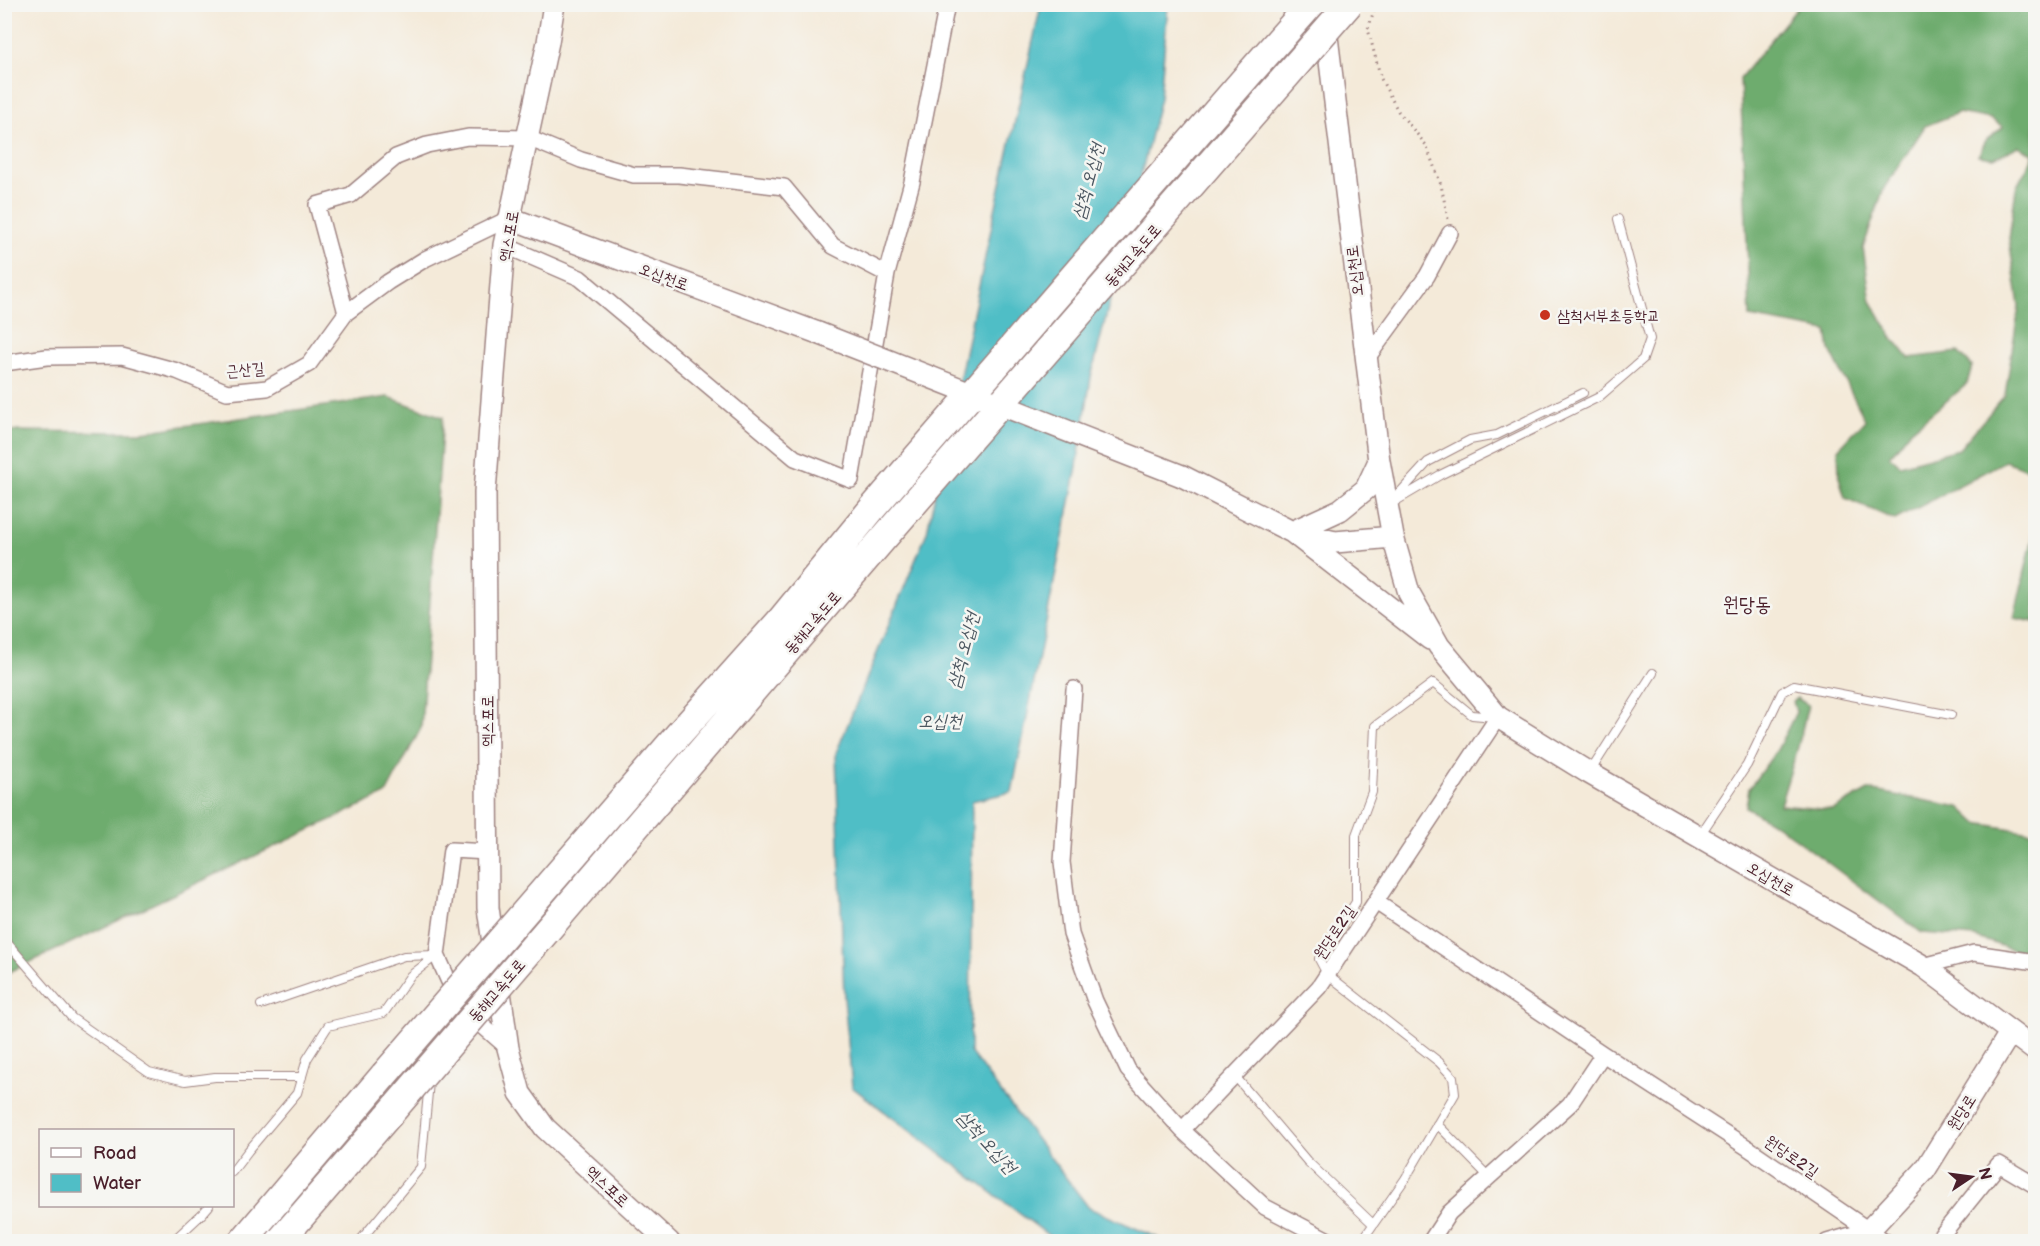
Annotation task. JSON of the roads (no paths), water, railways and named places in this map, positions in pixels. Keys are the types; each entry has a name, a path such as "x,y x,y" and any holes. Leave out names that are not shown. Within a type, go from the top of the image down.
{"highway":[{"name":"동해고속도로","path":"242,1242 678,735 780,621 871,510 1311,4"},
{"name":"동해고속도로","path":"279,1242 875,549 1349,4"}],"street":[{"name":"엑스포로","path":"554,4 504,245 485,492 488,908 508,1048 520,1093 545,1128 669,1242"},
{"path":"504,245 580,278 795,458 851,480 887,274 912,182 947,4"},
{"name":"오십천로","path":"1323,4 1378,461 1393,537 1409,593 1439,646 1498,717 1589,773 1923,966 2036,1052"},
{"path":"346,313 317,205 351,195 396,157 427,145 468,137 528,138 582,160 634,175 679,175 784,187 833,246 887,274"},
{"name":"오십천로","path":"510,218 818,333 1182,476 1292,532"},
{"name":"근산길","path":"4,363 47,357 122,356 177,371 227,392 267,388 309,364 346,313 388,282 425,259 510,218"},
{"path":"1365,361 1427,276 1450,233"},
{"path":"1292,532 1340,510 1366,489 1378,461"},
{"path":"1292,532 1335,542 1393,537"},
{"path":"1292,532 1439,646"},
{"path":"1074,689 1062,862 1071,934 1095,1001 1128,1070 1182,1130 1265,1207 1332,1242"},
{"path":"1376,902 1498,717"},
{"path":"488,852 451,850 437,955 460,1006 508,1048"},
{"name":"원당로2길","path":"1182,1130 1319,987 1376,902 1748,1148 1870,1238"},
{"path":"1923,966 1974,953 2036,962"},
{"name":"원당로","path":"1870,1238 1925,1170 2010,1033"},
{"path":"1430,1242 1449,1213 1570,1104 1604,1054"},
{"path":"1936,1242 1999,1164 2036,1186"},
{"path":"1827,1242 1870,1238"}],"lane":[{"path":"1387,506 1440,475 1599,397 1643,359 1650,339 1618,219"},
{"path":"1387,506 1428,462 1470,440 1497,435 1583,393"},
{"path":"1589,773 1653,673"},
{"path":"1361,1242 1405,1179 1455,1094 1453,1077 1439,1062 1328,974 1319,959 1356,902 1356,835 1372,792 1375,726 1433,683 1472,715 1498,717"},
{"path":"1700,836 1747,765 1782,693 1794,685 1951,715"},
{"path":"4,939 72,1018 149,1072 185,1081 215,1077 302,1077"},
{"path":"261,1005 404,956 437,955"},
{"path":"234,1169 297,1093 307,1059 328,1026 384,1013 410,976 437,955"},
{"path":"359,1242 421,1167 432,1044 460,1006"},
{"path":"1234,1075 1307,1161 1373,1224"},
{"path":"1437,1124 1489,1177"},
{"path":"172,1242 208,1207"}],"water":[{"name":"오십천","path":"1041,5 1168,5 1160,98 1091,377 1076,472 1012,792 972,801 970,1052 1089,1208 1165,1241 1056,1241 852,1087 844,997 836,753 927,532"}],"place":[{"name":"삼척서부초등학교","path":"1545,315"}],"district":[{"name":"원당동","path":"1747,604"}],"water label":[{"name":"삼척 오십천","path":"1088,181"},
{"name":"삼척 오십천","path":"963,650"},
{"name":"삼척 오십천","path":"987,1142"}]}
